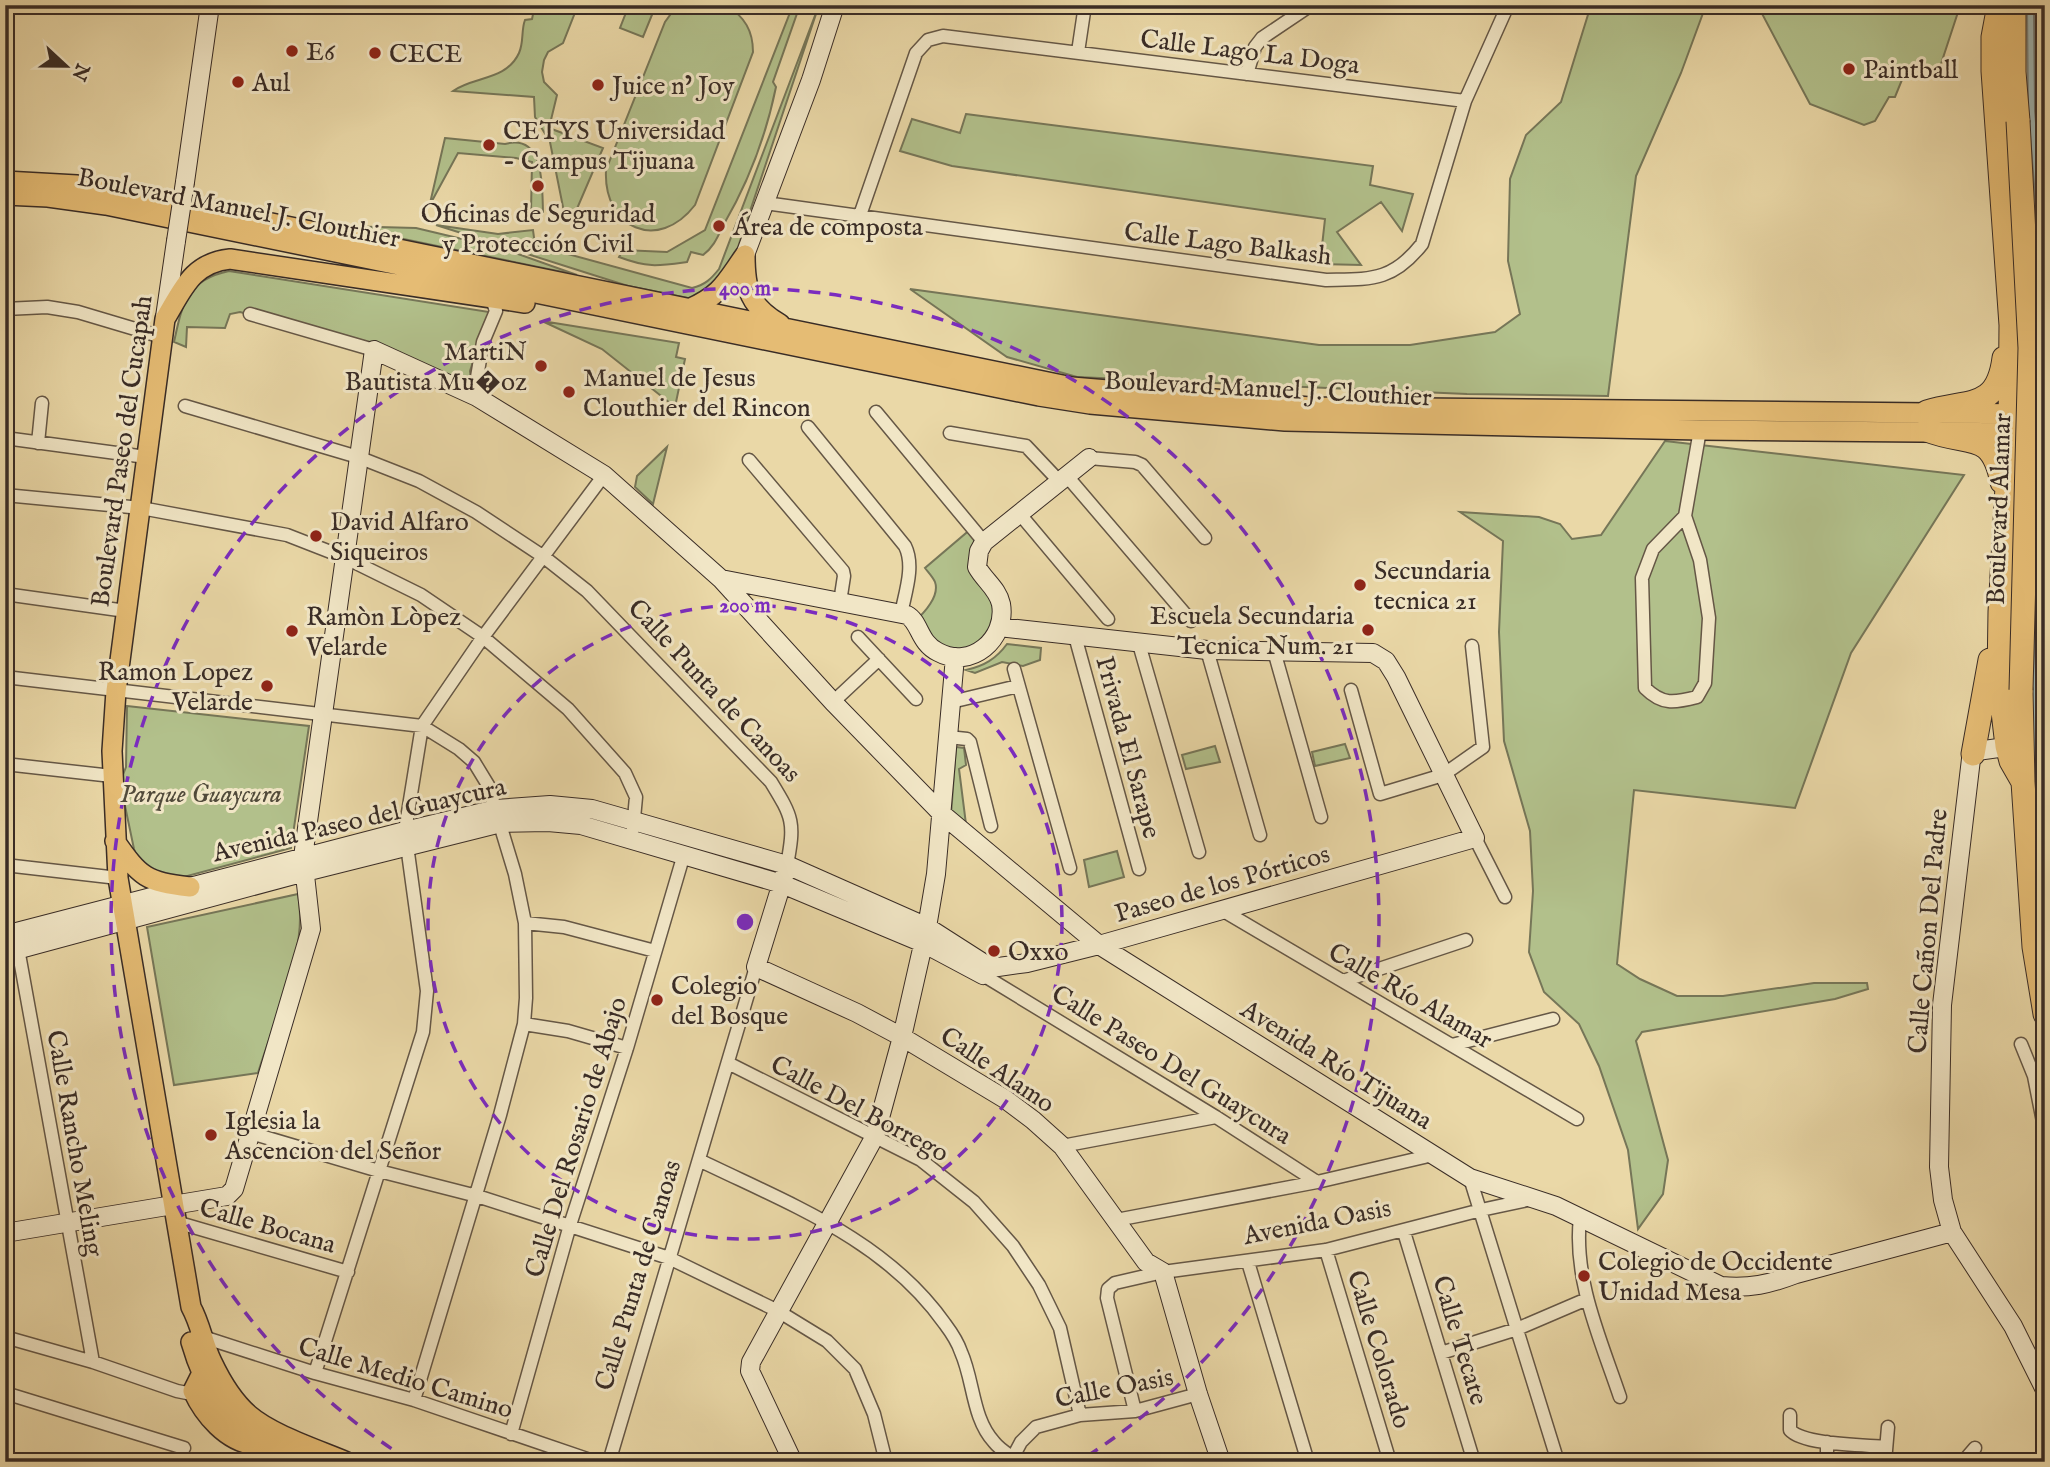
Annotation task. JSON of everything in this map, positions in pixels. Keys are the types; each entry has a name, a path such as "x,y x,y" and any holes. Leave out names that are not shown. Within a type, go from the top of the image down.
{"highway":[{"path":"1998,5 1993,37 1993,71 2011,325 2010,424 1999,677 2015,745"},
{"name":"Boulevard Alamar","path":"2014,5 2014,72 2031,348 2021,690 2015,745 2023,782 2034,947 2045,1014"},
{"path":"2007,495 2002,485 1998,462 1989,448 1974,442 1948,438 1927,421 1940,408 1968,405 1988,396 2000,378 2011,325"},
{"path":"1973,754 2000,612"}],"main road":[{"name":"Boulevard Manuel J. Clouthier","path":"5,181 77,185 154,199 1072,387 1310,407 1713,412 2041,424"},
{"name":"Boulevard Manuel J. Clouthier","path":"5,195 48,197 106,205 653,318 1090,404 1285,421 1700,430 1927,421"},
{"path":"689,309 709,300 720,291 745,255"},
{"path":"745,255 745,275 750,297 768,315 791,329"},
{"path":"163,328 198,270 211,262 230,260 492,299 653,318"},
{"name":"Boulevard Paseo del Cucapah","path":"163,328 116,691 112,776 118,878 191,1307"},
{"path":"115,841 139,873 148,879 190,887"},
{"path":"191,1307 218,1374 248,1415 262,1425 347,1462"},
{"path":"191,1307 190,1385 268,1447 307,1462"}],"street":[{"name":"Boulevard Paseo del Cucapah","path":"163,328 210,5"},
{"path":"745,255 811,80 835,5"},
{"path":"1078,52 1085,5"},
{"path":"1247,74 1255,47 1262,38 1311,5"},
{"name":"Calle Lago Balkash","path":"765,203 1326,280 1374,277 1392,272 1409,261 1422,244 1465,101 1508,5"},
{"name":"Calle Lago La Doga","path":"859,218 916,53 928,40 943,36 1465,101"},
{"path":"482,400 476,383 483,342 496,311 492,299"},
{"path":"5,309 47,307 163,328"},
{"path":"5,1233 68,1222 175,1214 231,1194 312,929 304,865 374,350 250,314"},
{"name":"Avenida Río Tijuana","path":"374,350 482,400 604,475 721,579 833,702 942,814 1099,946 1470,1178"},
{"path":"38,443 43,403"},
{"name":"Calle Punta de Canoas","path":"185,406 358,457 419,481 476,512 544,557 587,591 771,782 790,814 792,838 782,884 609,1462"},
{"path":"876,412 984,542"},
{"path":"808,426 908,552 909,568 901,614"},
{"path":"1685,516 1653,549 1642,578 1644,688 1656,699 1675,703 1697,697 1705,683 1709,618 1700,561 1685,516 1700,430"},
{"path":"950,433 1027,446 1063,478 1191,621"},
{"path":"5,438 146,457"},
{"path":"721,579 912,617 927,644 938,653 955,657 967,656 981,651 992,642 1002,615 1000,601 977,567 979,551 984,542 1089,458 1142,465 1206,538"},
{"path":"749,460 843,572 840,602"},
{"path":"316,1373 423,1032 427,991 405,839 422,726 483,637 604,475"},
{"path":"5,495 141,508 287,536 346,558 421,595 483,637 568,709 625,773 636,797 635,820 630,838"},
{"path":"1019,513 1108,619"},
{"path":"5,594 126,611"},
{"path":"999,627 1207,650 1365,652 1380,657 1396,677 1504,897"},
{"name":"Privada El Sarape","path":"1075,636 1139,869"},
{"path":"858,637 916,699"},
{"path":"1139,644 1199,852"},
{"path":"1351,690 1380,794 1443,775 1483,747 1472,646"},
{"path":"1207,650 1260,835"},
{"path":"1274,652 1321,817"},
{"path":"793,1462 750,1371 754,1355 874,1136 902,1037 936,874 955,657"},
{"path":"833,702 879,660"},
{"path":"1014,669 1070,868"},
{"path":"5,677 422,726 459,749 474,762 488,785 515,874 525,923 524,1024 477,1196 414,1400"},
{"path":"951,702 1018,686"},
{"path":"948,737 964,738 971,742 991,826"},
{"path":"1973,754 2015,745"},
{"name":"Calle Cañon Del Padre","path":"1973,754 1941,1005 1939,1167 1943,1200 1952,1232 2013,1326 2045,1390"},
{"path":"5,765 112,776"},
{"name":"Avenida Paseo del Guaycura","path":"11,943 405,839 550,805 592,809 787,865 925,935 987,972"},
{"name":"Avenida Paseo del Guaycura","path":"499,816 580,825 684,853 782,884 925,935"},
{"name":"Paseo de los Pórticos","path":"987,972 1099,946 1475,838"},
{"name":"Calle Del Rosario de Abajo","path":"511,1434 570,1225 627,1048 684,853"},
{"path":"5,865 118,878"},
{"name":"Avenida Paseo del Guaycura","path":"124,913 190,887 304,865"},
{"name":"Calle Río Alamar","path":"1222,910 1577,1119"},
{"path":"525,923 564,927 655,951"},
{"path":"1343,981 1466,940"},
{"name":"Calle Rancho Meling","path":"11,943 68,1222 93,1362"},
{"name":"Calle Alamo","path":"756,967 857,1013 902,1037 1033,1120 1062,1146 1146,1262 1163,1272"},
{"name":"Calle Paseo Del Guaycura","path":"987,972 1002,985 1317,1182"},
{"path":"1452,1045 1553,1019"},
{"path":"524,1024 568,1031 627,1048"},
{"path":"2021,1044 2034,1076 2045,1132"},
{"name":"Calle Del Borrego","path":"728,1063 921,1160 974,1202 1013,1246 1039,1285 1059,1328 1080,1415"},
{"path":"1062,1146 1216,1117"},
{"path":"251,1133 379,1171 477,1196 669,1258 778,1311 827,1341 855,1369 874,1413 886,1462"},
{"path":"1116,1220 1317,1182 1433,1155"},
{"path":"699,1160 828,1223 872,1250 911,1283 946,1325 962,1352 986,1432 995,1444 1016,1460"},
{"path":"1470,1178 1536,1199 1721,1286 1746,1288 1774,1283 1796,1274 1952,1232"},
{"path":"1470,1178 1558,1462"},
{"name":"Avenida Oasis","path":"1135,1411 1107,1298 1108,1289 1115,1283 1163,1272 1326,1250 1405,1232 1481,1210 1536,1199"},
{"name":"Calle Bocana","path":"175,1214 348,1272"},
{"path":"1580,1218 1579,1248 1587,1298 1620,1397"},
{"name":"Calle Tecate","path":"1405,1232 1474,1462"},
{"name":"Calle Colorado","path":"1326,1250 1390,1462"},
{"path":"1248,1262 1308,1462"},
{"path":"1163,1272 1198,1394 1222,1462"},
{"path":"1441,1353 1517,1329 1587,1298"},
{"path":"5,1336 93,1362 190,1385"},
{"name":"Calle Medio Camino","path":"203,1337 316,1373 414,1400 596,1462"},
{"path":"5,1393 184,1448"},
{"name":"Calle Oasis","path":"1016,1460 1021,1442 1036,1427 1080,1415 1135,1411 1198,1394"},
{"path":"1790,1415 1790,1430 1794,1435 1827,1442 1886,1447"},
{"path":"1885,1462 1888,1427"},
{"path":"1827,1442 1827,1462"},
{"path":"1962,1462 1975,1448"}],"green space":[{"path":"535,5 578,5 563,43 548,52 542,72 544,82 557,95 549,128 603,148 573,218 564,212 550,142 535,117 534,97 453,91 498,73 513,62 521,49 525,20 532,19"},
{"path":"629,5 656,5 643,37 620,28"},
{"path":"680,5 726,5 747,25 753,52 695,205 680,220 665,228 650,230 636,227 623,219 613,207 607,190 606,170 665,22"},
{"path":"793,5 800,5 773,82 776,87 762,141 749,175 713,245 703,255 691,252 687,262 646,264 619,257 623,250 667,252 705,230"},
{"path":"819,5 728,277 693,299 628,286 436,225 498,234 533,230 535,245 692,288 704,283 719,269"},
{"path":"1591,5 1706,5 1681,73 1636,176 1608,396 1467,394 1077,377 1007,357 910,289 1319,345 1410,345 1495,332 1520,314 1508,261 1510,179 1526,135 1561,102"},
{"name":"Paintball","path":"1760,5 1960,6 1938,73 1908,65 1895,97 1889,97 1875,121 1864,125 1810,104 1759,8"},
{"path":"966,114 1373,166 1370,185 1413,194 1402,231 1381,202 1337,232 1361,265 1320,264 1325,219 952,166 900,151 912,119 960,133"},
{"path":"445,138 528,146 539,164 543,212 531,212 532,162 516,158 458,153 431,199"},
{"path":"341,226 416,228 504,249 577,275"},
{"path":"229,271 489,312 470,371 472,388 374,346 240,312 230,314 225,328 187,327 186,347 174,342 188,296 203,281"},
{"path":"542,321 679,343 676,357 685,359 675,407 602,349"},
{"path":"1665,441 1964,475 1851,653 1795,808 1634,790 1617,964 1640,979 1677,996 1723,996 1814,983 1867,983 1868,989 1835,999 1642,1032 1636,1041 1668,1160 1663,1194 1638,1229 1628,1150 1599,1066 1579,1024 1544,992 1529,952 1533,891 1530,831 1504,741 1499,632 1503,541 1460,512 1539,517 1560,524 1572,539 1601,535"},
{"path":"667,447 653,504 635,487 637,476"},
{"path":"972,528 997,594 992,641 955,657 915,621 927,609 935,593 935,582 925,568"},
{"path":"1007,644 1041,648 1040,660 1023,666 1002,662 975,673 966,670 989,661"},
{"name":"Parque Guaycura","path":"127,706 309,726 291,848 180,878 162,877 138,860 120,782 126,767"},
{"path":"1345,744 1350,758 1315,766 1312,752"},
{"path":"1215,746 1220,762 1186,769 1182,755"},
{"path":"956,747 964,748 966,765 959,769 967,832 951,815"},
{"path":"1117,851 1124,877 1089,887 1084,860"},
{"path":"298,894 299,938 294,961 258,1073 174,1085 147,927"}],"water":[{"path":"2027,5 2045,5 2045,318 2028,111"},
{"path":"2045,387 2045,951 2031,725"}],"place":[{"name":"E6","path":"292,51"},
{"name":"CECE","path":"375,53"},
{"name":"Paintball","path":"1849,69"},
{"name":"Aul","path":"238,82"},
{"name":"Juice n’ Joy","path":"598,85"},
{"name":"CETYS Universidad - Campus Tijuana","path":"489,145"},
{"name":"Oficinas de Seguridad y Protección Civil","path":"538,186"},
{"name":"Área de composta","path":"719,226"},
{"name":"MartiN Bautista Mu�oz","path":"541,366"},
{"name":"Manuel de Jesus Clouthier del Rincon","path":"569,392"},
{"name":"David Alfaro Siqueiros","path":"316,536"},
{"name":"Secundaria tecnica 21","path":"1360,585"},
{"name":"Escuela Secundaria Tecnica Num. 21","path":"1368,630"},
{"name":"Ramòn Lòpez Velarde","path":"292,631"},
{"name":"Ramon Lopez Velarde","path":"267,686"},
{"name":"Oxxo","path":"994,951"},
{"name":"Colegio del Bosque","path":"657,1000"},
{"name":"Iglesia la Ascencion del Señor","path":"211,1135"},
{"name":"Colegio de Occidente Unidad Mesa","path":"1584,1276"}]}
